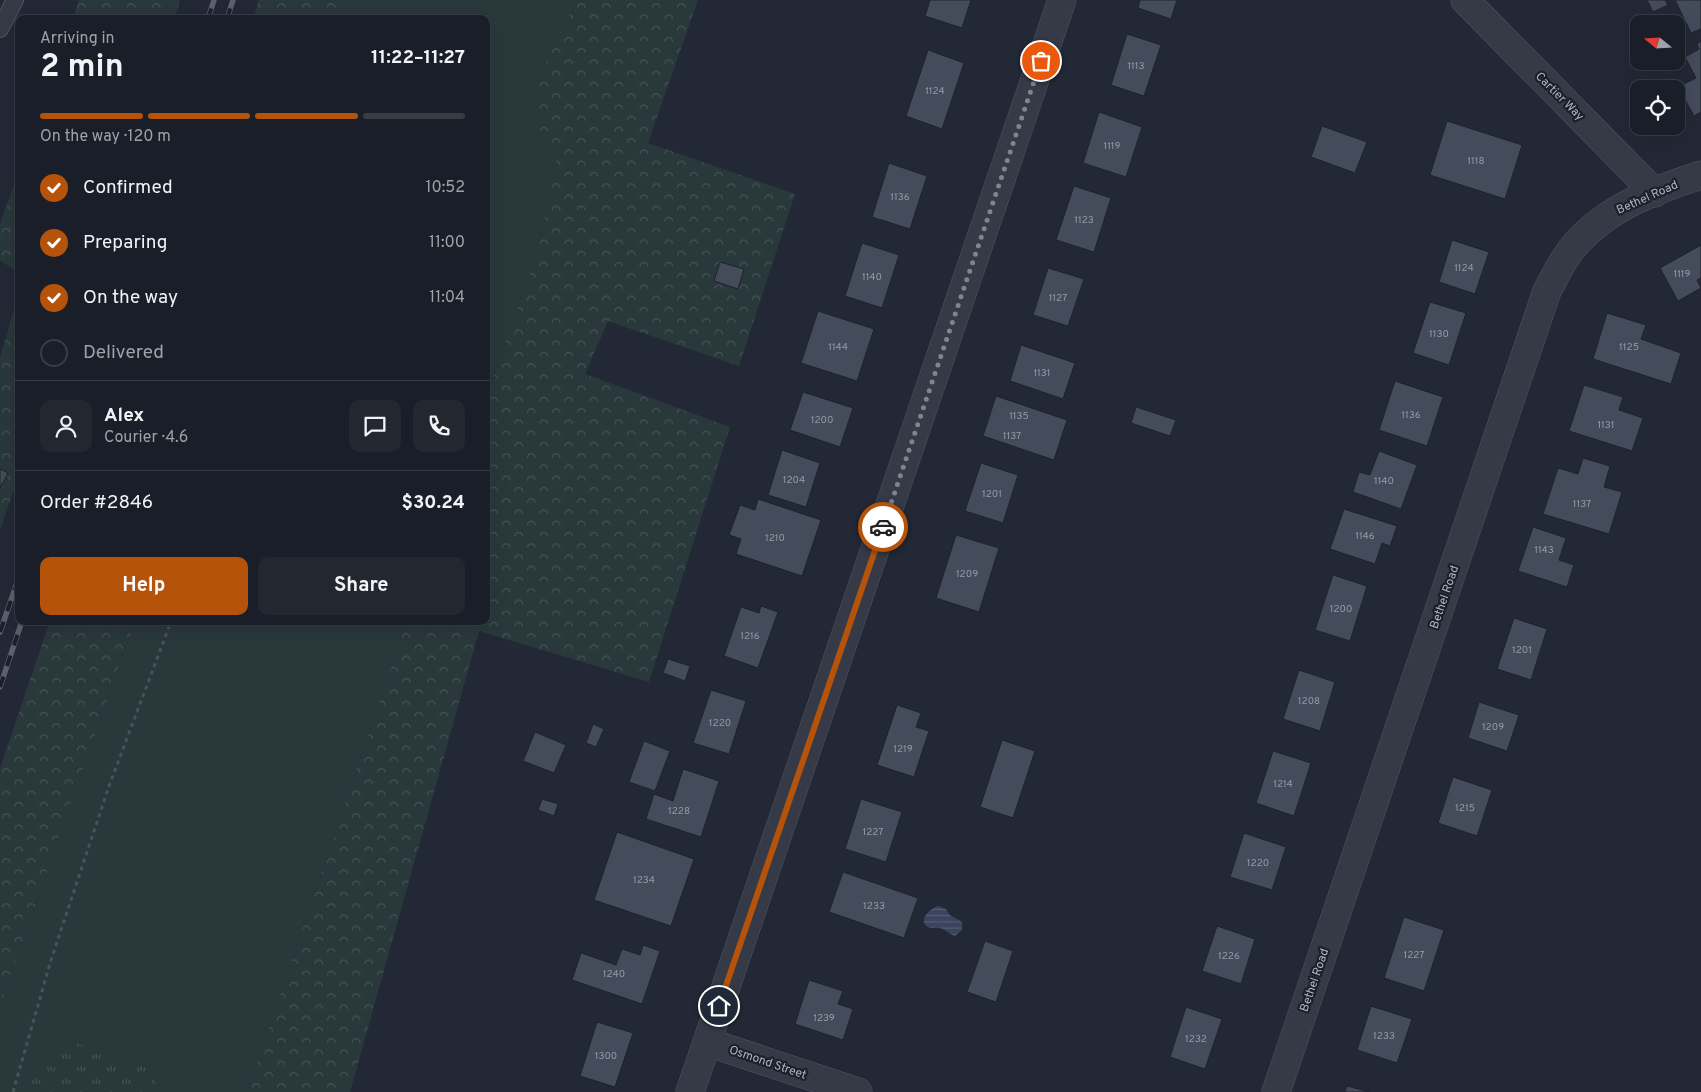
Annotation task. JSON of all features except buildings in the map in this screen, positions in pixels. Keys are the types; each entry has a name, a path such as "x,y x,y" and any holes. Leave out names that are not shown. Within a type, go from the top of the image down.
{"street":[{"path":"690,1092 1062,0"},
{"name":"Cartier Way","path":"1465,0 1655,192"},
{"name":"Bethel Road","path":"1276,1092 1547,291 1564,259 1575,244 1602,219 1616,209 1680,181 1701,175"},
{"name":"Osmond Street","path":"708,1042 858,1092"}],"lane":[{"path":"0,29 15,0"}],"path":[{"path":"13,1092 51,960 106,796 169,628"}],"green space":[{"path":"79,0 180,0 175,15 74,15"},
{"path":"259,0 353,0 347,15 254,15"},
{"path":"353,0 580,0 560,29 540,130 556,160 539,247 490,386 490,15 347,15"},
{"path":"580,0 698,0 648,143 795,194 739,366 608,321 585,374 730,427 649,682 479,631 350,1092 247,1092 406,625 490,625 490,386 539,247 556,160 540,130 538,84 560,29"},
{"path":"15,182 15,270 0,261 0,224"},
{"path":"15,306 15,487 0,530 0,488 8,473 0,469 0,358"},
{"path":"49,625 134,625 0,1006 0,768"},
{"path":"134,625 406,625 247,1092 0,1092 0,1006"},
{"path":"70,1041 148,1068 158,1085 159,1092 30,1092 34,1065"}],"water":[{"path":"938,906 946,909 950,915 962,922 962,930 955,936 939,928 930,928 925,924 924,918 926,915"}],"railway":[{"path":"209,15 214,0"},
{"path":"228,15 233,0"},
{"path":"0,632 15,589"},
{"path":"0,687 21,625"}],"way so far":[{"path":"883,527 1041,61"}],"route":[{"path":"719,1006 883,527"}]}
